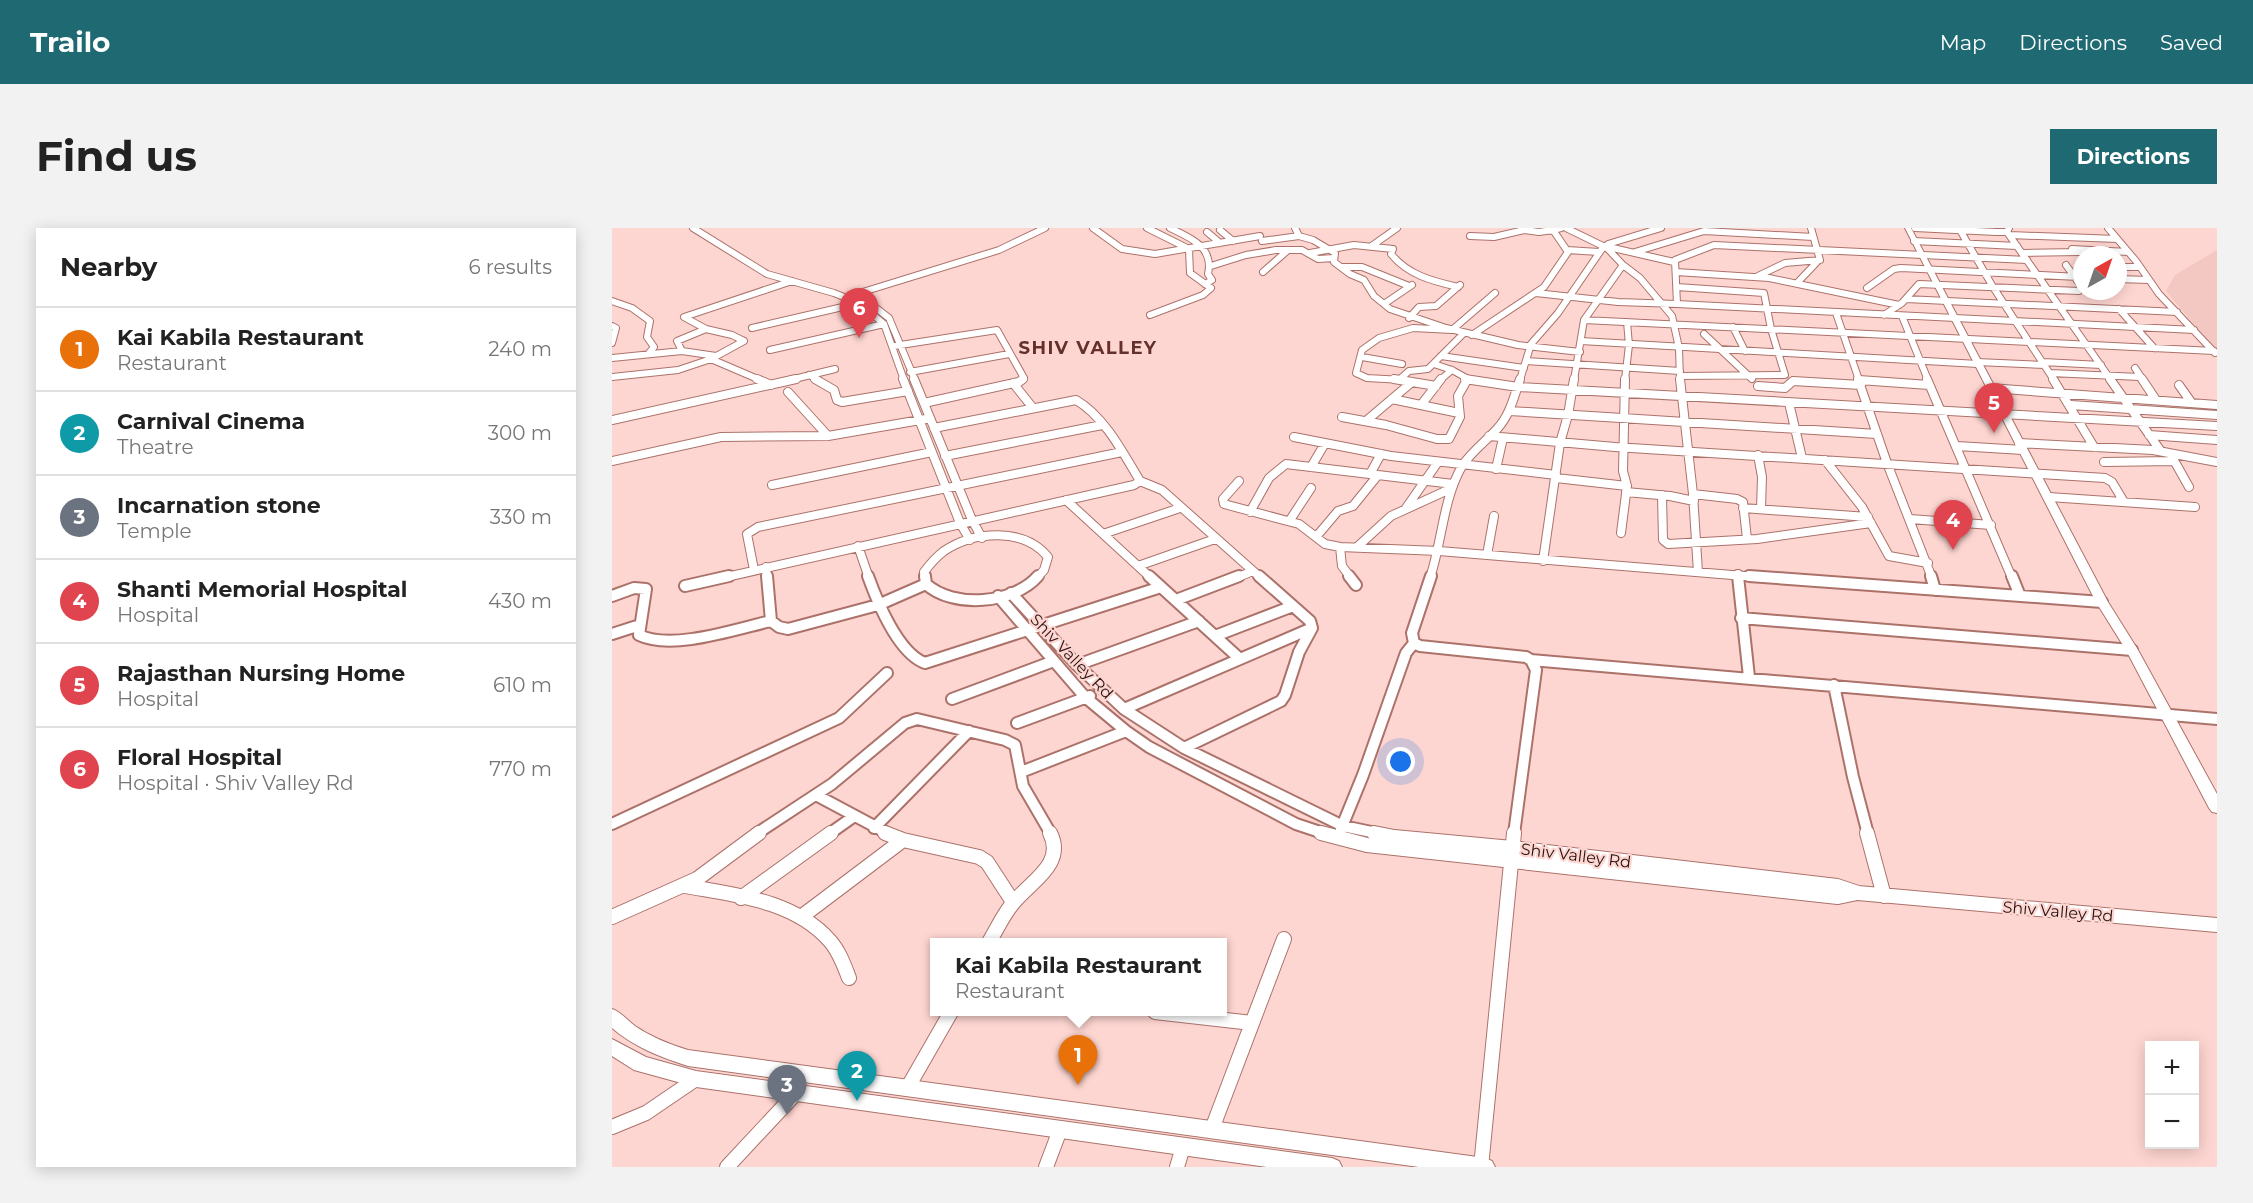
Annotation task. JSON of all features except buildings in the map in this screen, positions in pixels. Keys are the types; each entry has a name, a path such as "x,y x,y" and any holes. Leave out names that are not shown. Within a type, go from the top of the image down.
{"street":[{"path":"693,228 756,269 863,302 878,317 884,324 946,488 960,523 970,540"},
{"path":"703,228 774,272 853,295 889,318 972,520 982,538"},
{"path":"853,295 999,250 1045,228"},
{"path":"1093,228 1118,247 1155,254 1190,251 1233,241 1310,253 1354,245 1394,249 1391,254 1397,263 1427,280 1459,286 1438,305 1421,306 1395,332"},
{"path":"1147,228 1190,251"},
{"path":"1170,228 1205,248 1263,244 1299,236 1313,240 1336,254 1334,262 1366,282 1370,290 1390,309 1452,330 1530,348 1580,352"},
{"path":"1295,228 1299,236"},
{"path":"1371,246 1397,228"},
{"path":"1470,236 1494,237 1526,230 1539,232 1561,228"},
{"path":"1566,228 1598,246 1640,278 1672,316 1679,348 1680,396 1693,497 1698,572"},
{"path":"1566,249 1585,250 1661,228"},
{"path":"1798,282 1820,260 1811,228"},
{"path":"1908,228 2102,602 2132,650 2217,807"},
{"path":"1916,228 2117,239"},
{"path":"2108,228 2149,280 2215,353"},
{"path":"1220,230 1233,241"},
{"path":"1253,230 1263,244"},
{"path":"1552,230 1566,249"},
{"path":"1960,230 2003,304 2071,405 2094,447"},
{"path":"1635,252 1701,232 1745,231 1813,237"},
{"path":"1745,231 1752,247"},
{"path":"1207,232 1220,243"},
{"path":"2009,232 2149,435 2174,461 2188,487"},
{"path":"2036,236 2072,249 2128,252"},
{"path":"1914,241 2017,246"},
{"path":"1211,266 1240,256 1263,244"},
{"path":"1566,249 1598,246 1674,262"},
{"path":"1585,250 1598,246"},
{"path":"1337,838 1406,653 1414,643 1412,633 1439,551 1452,487 1463,465 1498,428 1510,411 1530,348 1569,297 1598,246"},
{"path":"1677,304 1674,262 1677,257 1709,246 1975,257 2073,254"},
{"path":"1205,248 1211,266 1208,274 1212,280 1205,284"},
{"path":"1473,335 1549,282 1566,249"},
{"path":"1149,315 1203,295 1210,288 1189,272 1192,264 1190,251"},
{"path":"1263,272 1287,251"},
{"path":"1310,253 1316,259 1334,258"},
{"path":"1758,276 1785,263 1818,261"},
{"path":"1543,561 1560,443 1568,415 1584,320 1623,265"},
{"path":"2066,265 2073,276"},
{"path":"1343,267 1362,267 1384,278 1409,286"},
{"path":"2127,267 2140,267"},
{"path":"1867,288 1894,269 2073,277"},
{"path":"1676,272 1758,276 1899,305"},
{"path":"1366,282 1384,278"},
{"path":"1749,291 1769,278"},
{"path":"2127,279 2149,280"},
{"path":"1384,304 1409,286 1427,280"},
{"path":"612,377 678,370 714,357 744,341 732,335 706,330 684,317 792,281"},
{"path":"1883,315 1906,299 1916,285 2073,291"},
{"path":"1441,356 1525,364 1625,367 1750,377 1785,375 1771,329 1764,293 1677,287"},
{"path":"1436,386 1360,376 1356,373 1356,369 1364,348 1395,332 1418,328 1452,330 1495,293"},
{"path":"1536,293 1663,305 1768,308 2194,330"},
{"path":"1906,299 2177,312"},
{"path":"612,301 639,311 648,318 650,321 646,337 654,347 648,353"},
{"path":"752,328 863,302"},
{"path":"2119,309 2154,348"},
{"path":"1836,313 1887,463 1928,563 1935,590"},
{"path":"1902,316 1918,361 1967,469 2020,596"},
{"path":"1584,320 2085,343 2215,353"},
{"path":"1621,533 1627,489 1623,471 1625,367 1629,345 1627,322"},
{"path":"770,350 884,324"},
{"path":"612,326 616,328 612,343"},
{"path":"1733,327 1745,351"},
{"path":"682,351 676,341 706,330"},
{"path":"891,346 999,331 1009,354 1024,378 1013,383 924,402"},
{"path":"1400,380 1409,371 1426,369 1434,364 1464,333"},
{"path":"1704,334 1750,377 1772,402"},
{"path":"1581,341 1918,361 2101,365"},
{"path":"612,358 682,351 714,357 772,385"},
{"path":"910,372 1009,354"},
{"path":"1362,357 1402,364"},
{"path":"1434,364 1452,370 1467,380 1518,387 2005,416 2217,426"},
{"path":"2135,368 2156,400"},
{"path":"612,420 835,369"},
{"path":"1421,405 1452,370"},
{"path":"2050,373 2140,377"},
{"path":"809,375 834,390 837,400 842,402 908,391"},
{"path":"1342,417 1437,439 1449,439 1453,435 1459,413 1458,396 1467,380"},
{"path":"1758,386 1785,388 1794,381 1929,385"},
{"path":"1366,421 1412,382"},
{"path":"1013,383 1033,408"},
{"path":"2179,385 2191,402"},
{"path":"1990,388 2217,405"},
{"path":"788,392 828,436"},
{"path":"1392,399 1459,413"},
{"path":"934,428 1076,400 1082,402 1122,452 1140,481 1157,486 1310,621 1312,628 1299,652 1286,695 1281,700 1184,748"},
{"path":"1789,403 1802,458"},
{"path":"2071,405 2217,415"},
{"path":"1510,411 1877,434"},
{"path":"2184,412 2204,439"},
{"path":"612,461 721,437 828,436 930,418"},
{"path":"945,456 1102,425"},
{"path":"2149,435 2217,440"},
{"path":"1489,436 1560,443 2105,477 2112,482 2124,502"},
{"path":"1294,437 1324,445 1381,454 1556,477 1662,495 1737,499 1743,502 1747,539"},
{"path":"1496,469 1503,438"},
{"path":"1311,467 1324,445"},
{"path":"1957,446 2132,449 2164,451 2217,462"},
{"path":"2132,449 2141,462"},
{"path":"772,485 932,452"},
{"path":"754,570 747,534 752,529 1122,452"},
{"path":"1316,537 1338,512 1353,506 1374,475 1381,454"},
{"path":"1758,456 1762,477 1761,509"},
{"path":"1824,460 1869,520 1889,556 1928,563"},
{"path":"2104,462 2174,461"},
{"path":"1406,508 1438,462"},
{"path":"1250,512 1268,480 1280,466 1311,467 1423,481 1452,487"},
{"path":"685,586 1134,485 1140,481"},
{"path":"1239,481 1222,502 1250,512 1290,520 1325,544 1340,547 1439,551 1543,561 2102,602"},
{"path":"1356,548 1382,522 1452,487"},
{"path":"1290,520 1311,488"},
{"path":"1662,495 1665,542 1673,544 1747,539 1869,520"},
{"path":"2049,497 2195,507"},
{"path":"1066,500 1240,659"},
{"path":"1103,534 1180,508"},
{"path":"1743,508 1869,520"},
{"path":"1487,555 1494,516"},
{"path":"1910,519 1990,525"},
{"path":"1009,536 1022,538 1039,544 1048,557 1043,572 1031,583 1011,592 998,596 959,599 937,593 926,584 924,572 935,557 952,546 970,540 1009,536"},
{"path":"1138,566 1215,539"},
{"path":"858,546 878,605 914,657 925,663 1040,624 1161,587"},
{"path":"1340,547 1342,566 1356,585"},
{"path":"766,567 771,621"},
{"path":"1176,600 1253,571"},
{"path":"1738,574 1749,677"},
{"path":"612,596 634,588 646,589 639,635 643,639 662,642 771,621 779,627 799,627 878,605 926,584"},
{"name":"Shiv Valley Rd","path":"1011,592 1102,691 1124,709 1184,748 1343,826 1394,837 1512,855 1838,897 1858,893 2217,925"},
{"name":"Shiv Valley Rd","path":"998,596 1085,697 1126,731 1149,747 1296,824 1367,845 1512,855"},
{"path":"1215,636 1293,606"},
{"path":"1741,618 2132,650"},
{"path":"1077,665 1199,621"},
{"path":"612,634 640,625"},
{"path":"1124,709 1312,628"},
{"path":"1414,643 1428,648 1517,655 1531,660 2217,719"},
{"path":"612,1016 623,1028 655,1047 688,1058 1482,1167 1512,855 1536,669 1531,660"},
{"path":"952,699 1054,661"},
{"path":"612,824 839,718 887,673"},
{"path":"1834,685 1853,777 1884,896"},
{"path":"1017,723 1102,691"},
{"path":"612,917 685,886 712,869 749,839 816,795 911,720 925,720 1011,742 1018,753 1023,786 1052,836 1054,846 1048,868 1037,882 1013,902 991,938"},
{"path":"874,828 969,731"},
{"path":"1021,772 1126,731"},
{"path":"816,795 874,828 903,840 979,856 987,862 1013,902"},
{"path":"741,897 853,817"},
{"path":"801,917 903,840"},
{"path":"685,886 741,897 801,917 831,941 849,978"},
{"path":"1212,1129 1284,939"},
{"path":"908,1087 948,1016"},
{"path":"1195,1016 1252,1023"},
{"path":"612,1047 641,1064 696,1079 1324,1166"},
{"path":"612,1127 657,1108 696,1079"},
{"path":"727,1167 797,1092"},
{"path":"1046,1167 1060,1130"},
{"path":"1177,1167 1183,1147"}],"shaded area":[{"path":"2217,250 2217,352 2166,291 2175,275"}],"place":[{"name":"Floral Hospital","path":"859,338"},
{"name":"Rajasthan Nursing Home","path":"1994,433"},
{"name":"Shanti Memorial Hospital","path":"1953,550"},
{"name":"Kai Kabila Restaurant","path":"1078,1085"},
{"name":"Carnival Cinema","path":"857,1101"},
{"name":"Incarnation stone","path":"787,1115"}],"district":[{"name":"SHIV VALLEY","path":"1088,348"}]}
